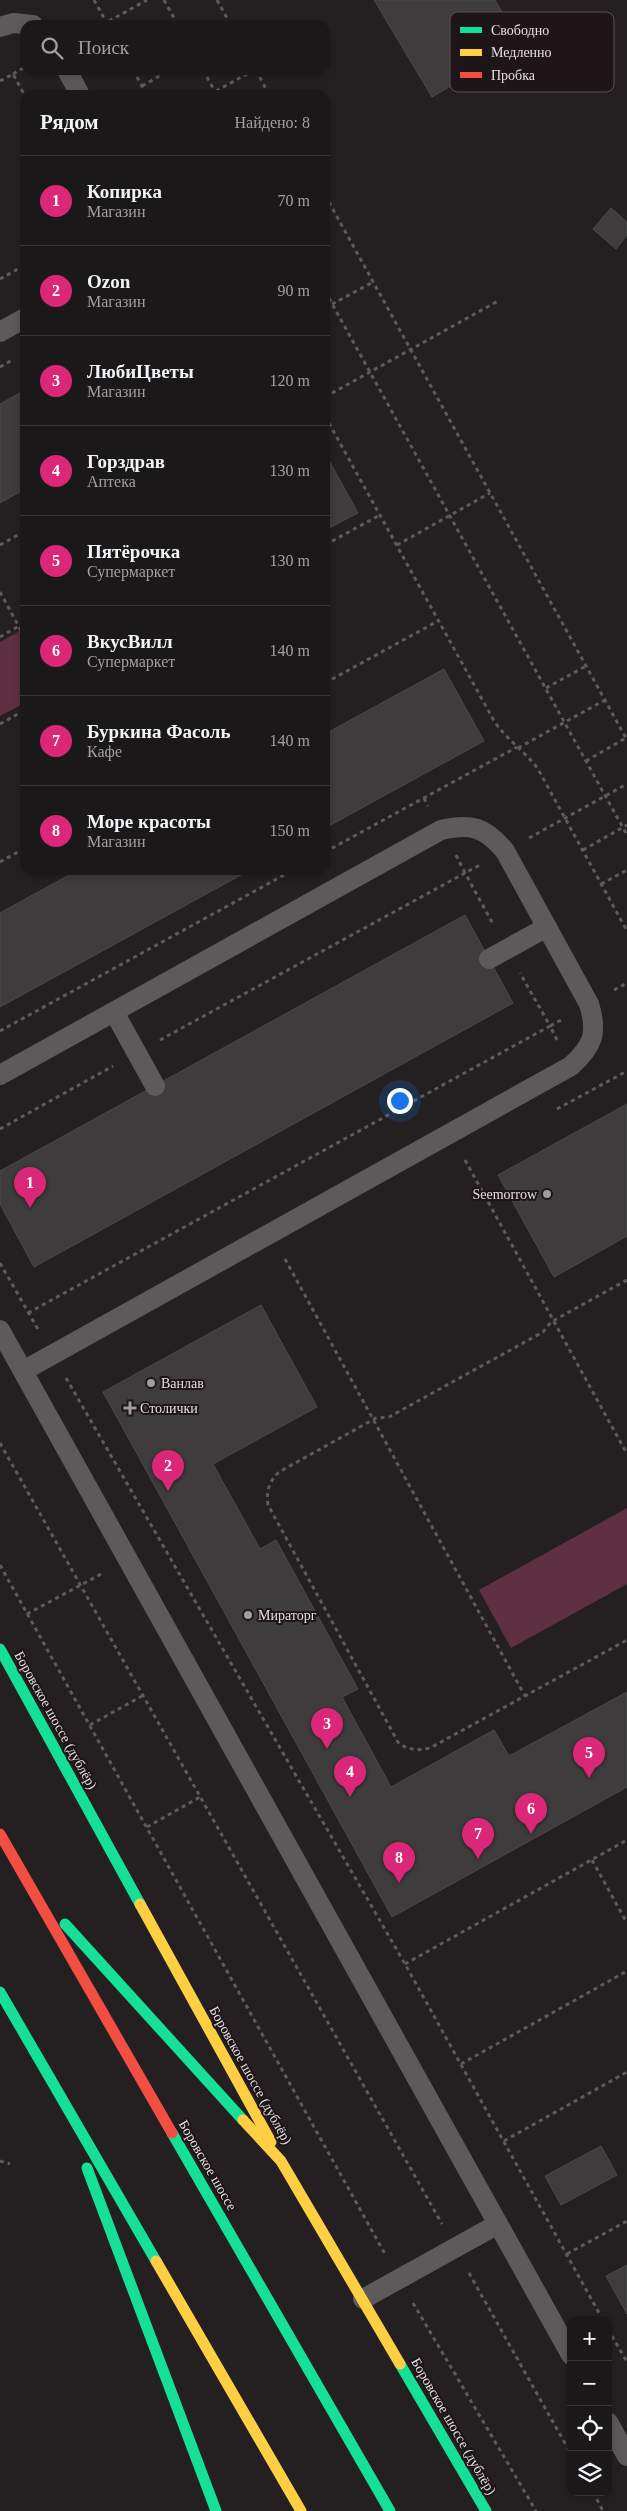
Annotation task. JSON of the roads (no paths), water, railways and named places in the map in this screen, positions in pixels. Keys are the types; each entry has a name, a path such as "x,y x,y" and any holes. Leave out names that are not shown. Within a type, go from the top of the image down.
{"main road":[{"name":"Боровское шоссе (дублёр)","path":"0,1649 281,2161 486,2511"},
{"name":"Боровское шоссе","path":"0,1834 390,2511"},
{"path":"30,1886 281,2161"},
{"path":"0,1992 302,2511"},
{"path":"58,2092 216,2511"}],"lane":[{"path":"0,27 13,22 20,23"},
{"path":"70,75 77,90"},
{"path":"0,332 20,321"},
{"path":"0,1075 441,830 459,826 475,828 492,836 504,851 589,1004 595,1021 593,1039 586,1053 571,1066 23,1371"},
{"path":"489,959 547,927"},
{"path":"114,1012 154,1086"},
{"path":"0,1330 567,2348"},
{"path":"363,2299 498,2224"},
{"path":"612,2429 627,2456"}],"place":[{"name":"Seemorrow","path":"547,1194"},
{"name":"Копирка","path":"30,1208"},
{"name":"Ванлав","path":"151,1383"},
{"name":"Столички","path":"130,1408"},
{"name":"Ozon","path":"168,1491"},
{"name":"Мираторг","path":"248,1615"},
{"name":"ЛюбиЦветы","path":"327,1749"},
{"name":"Пятёрочка","path":"589,1778"},
{"name":"Горздрав","path":"350,1797"},
{"name":"ВкусВилл","path":"531,1834"},
{"name":"Буркина Фасоль","path":"478,1859"},
{"name":"Море красоты","path":"399,1883"}]}
